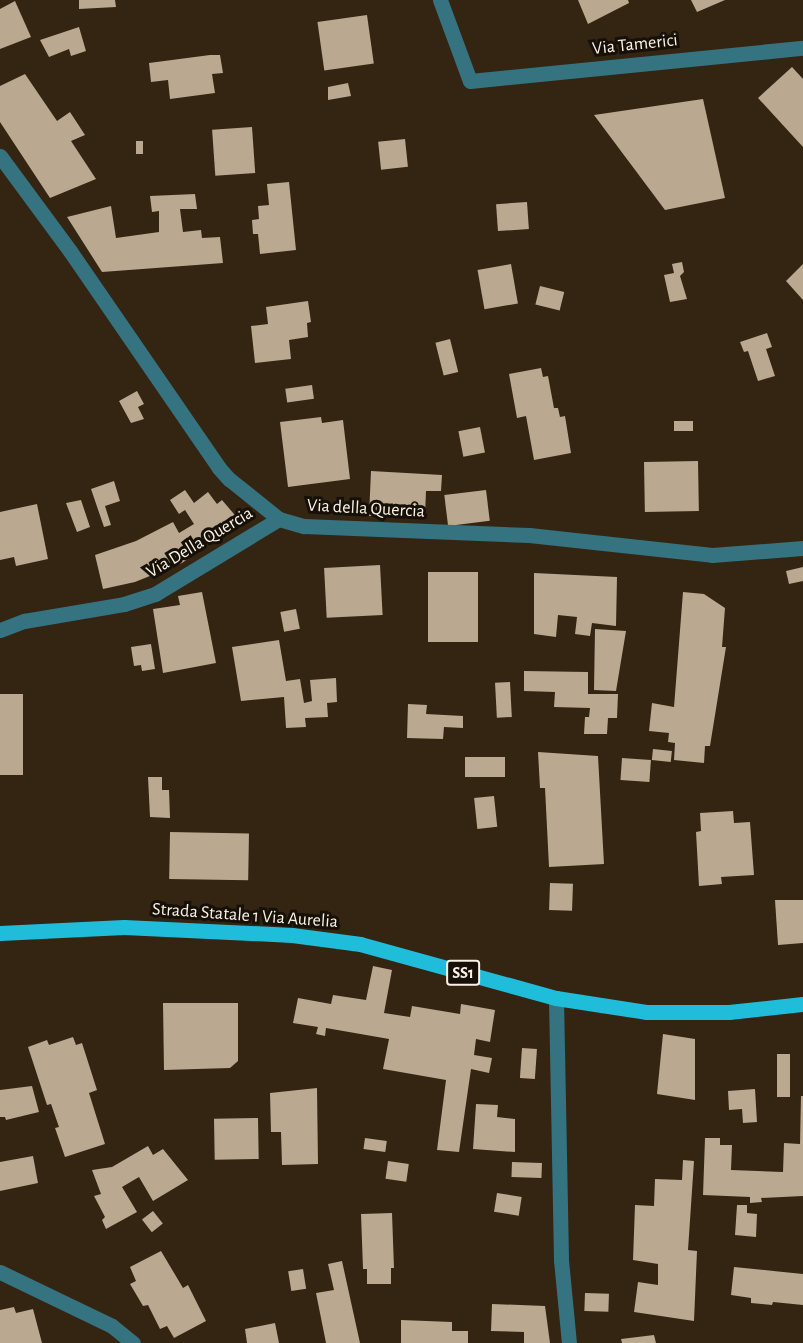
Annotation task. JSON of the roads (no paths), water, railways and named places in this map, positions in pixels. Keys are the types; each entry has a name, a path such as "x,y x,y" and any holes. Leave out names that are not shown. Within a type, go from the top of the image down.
{"main road":[{"name":"Strada Statale 1 Via Aurelia","path":"0,933 124,927 292,935 360,944 556,998 646,1012 729,1012 803,1004"}],"street":[{"name":"Via Tamerici","path":"440,0 470,81 803,48"},
{"name":"Via della Quercia","path":"0,156 70,250 219,468 229,479 279,519 304,526 529,535 712,555 803,548"},
{"name":"Via Della Quercia","path":"0,630 24,621 124,604 156,594 279,519"},
{"path":"556,998 561,1260 569,1343"},
{"path":"0,1272 112,1326 133,1343"}]}
